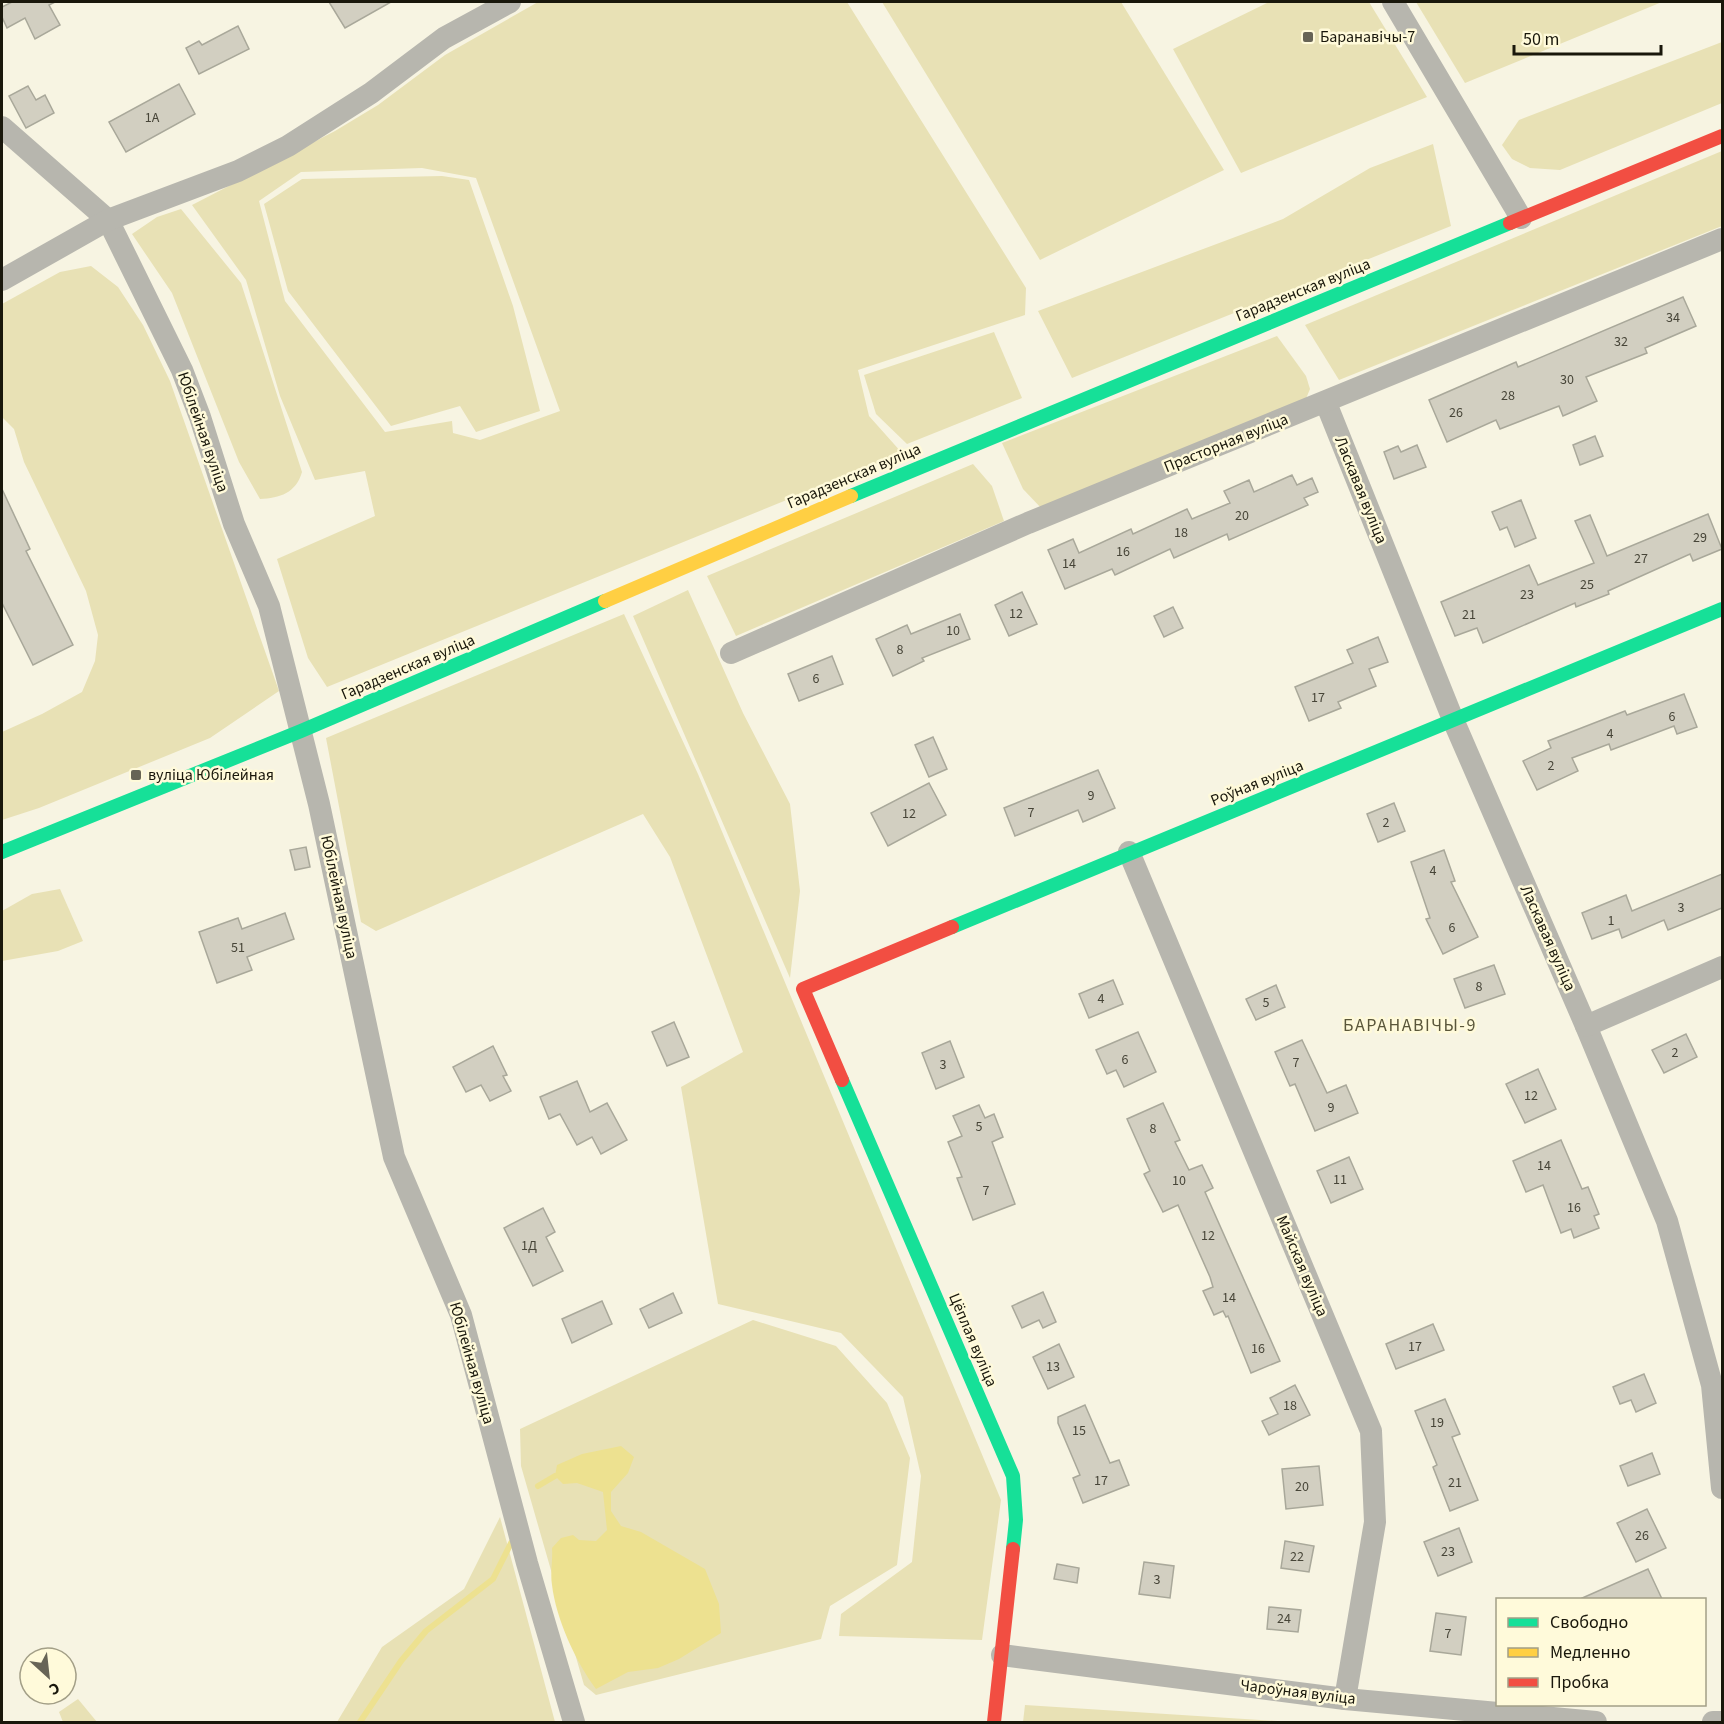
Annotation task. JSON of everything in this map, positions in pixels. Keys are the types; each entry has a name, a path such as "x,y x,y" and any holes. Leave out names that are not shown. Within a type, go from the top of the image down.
{"main road":[{"name":"Гарадзенская вуліца","path":"2,852 301,731 988,437 1722,136"},
{"name":"Роўная вуліца","path":"803,989 1129,852 1454,722 1722,609"},
{"name":"Цёплая вуліца","path":"803,989 1013,1476 1016,1520 994,1722"}],"street":[{"path":"2,280 108,220 238,171 288,146 371,93 444,38 510,2"},
{"path":"1393,2 1521,218"},
{"name":"Юбілейная вуліца","path":"2,127 108,220 158,316 197,407 234,524 269,606 319,804 394,1157 460,1315 527,1563 574,1722"},
{"name":"Прасторная вуліца","path":"731,653 1028,522 1326,403 1525,318 1722,239"},
{"name":"Ласкавая вуліца","path":"1326,403 1454,722 1587,1026 1667,1221 1712,1385 1722,1488"},
{"name":"Майская вуліца","path":"1129,852 1371,1431 1375,1522 1345,1698"},
{"path":"1587,1026 1722,967"},
{"name":"Чароўная вуліца","path":"1002,1655 1345,1698 1596,1722"},
{"path":"1713,1722 1722,1722"}],"shaded area":[{"path":"538,2 847,2 1026,288 1025,315 858,370 869,416 902,453 327,687 308,658 277,559 375,516 365,471 315,480 280,396 246,280 192,205 335,131 378,105 445,55","holes":["422,168 476,178 560,411 480,440 453,433 452,421 385,432 285,301 259,201 301,172"]},
{"path":"882,2 1121,2 1224,170 1040,260"},
{"path":"1269,2 1369,2 1427,97 1241,173 1173,49"},
{"path":"1416,2 1662,2 1465,83"},
{"path":"1722,42 1722,103 1560,170 1530,168 1512,159 1502,145 1519,120"},
{"path":"1433,144 1451,226 1072,378 1038,311 1283,219 1370,168"},
{"path":"1722,151 1722,226 1339,380 1305,325"},
{"path":"442,176 469,180 513,306 540,411 476,432 460,406 391,426 288,291 264,204 302,179"},
{"path":"181,209 241,283 302,472 296,485 280,496 260,499 239,462 172,293 132,234 157,217"},
{"path":"91,266 118,287 143,325 170,381 279,691 210,738 39,808 2,820 2,732 82,692 95,661 98,635 86,591 24,462 14,429 2,417 2,304 60,272"},
{"path":"994,332 1022,398 907,444 876,414 864,375"},
{"path":"1277,336 1306,376 1310,389 1305,401 1043,510 1023,489 1002,443"},
{"path":"973,464 992,486 1004,521 736,636 707,576"},
{"path":"688,590 743,713 790,804 800,891 790,978 633,616"},
{"path":"624,614 698,774 1001,1500 982,1640 839,1636 841,1614 912,1562 921,1476 903,1397 841,1333 718,1304 681,1087 743,1052 670,857 643,814 376,931 361,922 326,738"},
{"path":"60,889 83,941 58,951 2,961 2,911 32,894"},
{"path":"753,1320 836,1346 887,1403 910,1458 897,1565 830,1606 821,1639 596,1695 584,1685 521,1466 520,1429"},
{"path":"621,1446 634,1457 628,1473 611,1492 611,1511 621,1526 641,1532 705,1569 719,1604 721,1633 679,1659 658,1668 628,1672 596,1689 581,1666 562,1626 551,1580 552,1548 561,1538 573,1535 579,1540 596,1541 607,1530 603,1492 577,1483 563,1484 555,1476 557,1465 582,1454"},
{"path":"500,1517 555,1722 337,1722 382,1647 464,1589"},
{"path":"78,1699 97,1722 63,1722 59,1712 68,1706 78,1706"},
{"path":"1025,1705 1293,1722 1023,1722"}],"building":[{"path":"12,2 55,2 49,5 60,25 35,39 25,18 7,28 2,17 2,7"},
{"path":"329,2 391,2 345,28"},
{"path":"238,26 249,49 199,74 186,48 199,41 202,45"},
{"path":"179,84 195,114 126,152 109,122"},
{"path":"28,86 36,100 45,95 54,113 26,128 9,96"},
{"path":"1683,297 1696,326 1645,348 1647,353 1586,377 1597,401 1563,416 1559,406 1500,429 1496,420 1447,442 1429,400 1516,362 1518,367"},
{"path":"1595,436 1603,456 1580,465 1573,445"},
{"path":"1417,445 1426,467 1394,479 1384,452 1398,446 1401,452"},
{"path":"1292,475 1297,485 1312,478 1318,492 1304,498 1308,505 1229,540 1227,534 1174,558 1170,549 1115,575 1112,569 1065,589 1048,550 1073,539 1079,553 1131,529 1133,534 1187,509 1192,519 1230,503 1224,491 1249,480 1254,492"},
{"path":"2,489 30,549 26,551 73,645 33,665 2,603"},
{"path":"1521,500 1536,538 1515,547 1507,527 1500,530 1492,512"},
{"path":"1708,514 1722,549 1693,561 1690,554 1608,591 1609,594 1576,607 1575,603 1483,643 1477,628 1455,636 1441,602 1529,565 1538,585 1594,563 1575,521 1590,515 1607,556"},
{"path":"1022,592 1037,624 1009,636 995,605"},
{"path":"1173,607 1183,628 1164,637 1154,616"},
{"path":"960,614 970,639 922,658 924,661 893,676 876,639 907,625 911,634"},
{"path":"1378,637 1388,662 1369,669 1376,686 1338,702 1341,708 1309,721 1295,687 1353,663 1347,650"},
{"path":"832,656 843,684 799,701 788,674"},
{"path":"1684,694 1697,727 1677,734 1674,726 1611,750 1609,744 1572,758 1578,771 1537,790 1523,761 1551,748 1548,741 1625,711 1627,715"},
{"path":"933,737 947,769 929,777 915,745"},
{"path":"1098,770 1115,808 1083,822 1078,810 1015,836 1004,808"},
{"path":"929,783 946,815 888,846 871,813"},
{"path":"1394,803 1405,831 1378,842 1367,814"},
{"path":"306,847 310,867 295,870 290,850"},
{"path":"1444,850 1455,881 1451,882 1478,937 1443,954 1426,919 1430,918 1411,862"},
{"path":"1722,874 1722,908 1668,930 1664,920 1622,938 1619,929 1592,939 1582,913 1626,895 1632,911"},
{"path":"285,913 294,939 247,957 252,970 217,983 199,932 238,918 242,929"},
{"path":"1494,965 1505,994 1465,1008 1454,979"},
{"path":"1113,980 1123,1004 1089,1018 1079,994"},
{"path":"1276,985 1285,1007 1256,1020 1246,999"},
{"path":"674,1022 689,1057 667,1066 652,1032"},
{"path":"1138,1032 1156,1072 1124,1087 1116,1070 1107,1074 1096,1050"},
{"path":"1686,1034 1697,1057 1664,1073 1652,1050"},
{"path":"1302,1040 1327,1093 1346,1085 1358,1113 1315,1131 1295,1084 1290,1086 1275,1052"},
{"path":"950,1041 964,1077 936,1089 922,1053"},
{"path":"493,1046 507,1075 503,1076 511,1091 490,1101 481,1085 466,1092 453,1067"},
{"path":"1538,1069 1556,1109 1525,1123 1506,1084"},
{"path":"577,1081 590,1112 607,1103 627,1140 601,1154 592,1137 577,1145 560,1114 549,1119 540,1097"},
{"path":"1163,1103 1180,1140 1175,1142 1189,1170 1202,1165 1213,1188 1205,1192 1280,1361 1251,1373 1228,1316 1226,1317 1223,1311 1214,1315 1203,1291 1213,1287 1178,1205 1163,1212 1144,1174 1150,1171 1127,1119"},
{"path":"979,1105 985,1118 994,1114 1003,1137 992,1142 1015,1204 973,1220 957,1178 962,1177 948,1142 962,1136 953,1116"},
{"path":"1561,1140 1582,1189 1588,1187 1599,1214 1594,1216 1599,1228 1574,1238 1571,1229 1561,1233 1543,1185 1526,1192 1513,1161"},
{"path":"1349,1157 1363,1189 1331,1203 1317,1171"},
{"path":"543,1208 555,1232 546,1237 563,1271 533,1286 504,1228"},
{"path":"1043,1292 1056,1322 1043,1328 1039,1320 1022,1328 1012,1306"},
{"path":"673,1293 682,1313 649,1328 640,1309"},
{"path":"602,1301 612,1324 572,1343 562,1319"},
{"path":"1433,1324 1444,1350 1396,1369 1386,1344"},
{"path":"1059,1344 1074,1377 1048,1389 1033,1357"},
{"path":"1644,1374 1656,1403 1636,1412 1631,1400 1620,1404 1613,1387"},
{"path":"1295,1385 1310,1415 1269,1435 1262,1421 1278,1414 1270,1398"},
{"path":"1445,1399 1460,1434 1452,1437 1478,1500 1450,1511 1433,1467 1437,1465 1415,1411"},
{"path":"1085,1405 1110,1463 1119,1460 1129,1485 1083,1503 1073,1478 1080,1475 1058,1423 1058,1417"},
{"path":"1652,1453 1660,1474 1628,1486 1620,1466"},
{"path":"1319,1466 1323,1505 1286,1509 1282,1469"},
{"path":"1647,1509 1666,1548 1636,1562 1617,1523"},
{"path":"1459,1528 1472,1562 1438,1576 1424,1542"},
{"path":"1285,1541 1314,1546 1309,1572 1281,1568"},
{"path":"1144,1562 1174,1566 1170,1598 1139,1594"},
{"path":"1057,1564 1079,1568 1077,1583 1054,1579"},
{"path":"1648,1569 1662,1598 1582,1598"},
{"path":"1269,1607 1301,1610 1298,1632 1267,1629"},
{"path":"1436,1613 1466,1617 1461,1655 1430,1651"}],"waterway":[{"path":"538,1486 555,1476"},
{"path":"360,1722 401,1661 426,1631 493,1579 511,1543"}],"traffic: fast":[{"path":"851,496 1510,223"},
{"path":"2,852 301,731 605,601"},
{"path":"952,927 1722,609"},
{"path":"842,1080 1013,1476 1016,1520 1013,1549"}],"traffic: slow":[{"path":"605,601 851,496"}],"traffic: jam":[{"path":"1510,223 1722,136"},
{"path":"842,1080 803,989 952,927"},
{"path":"994,1722 1013,1549"}],"place":[{"name":"Баранавічы-7","path":"1308,37"},
{"name":"вуліца Юбілейная","path":"136,775"}],"district":[{"name":"БАРАНАВІЧЫ-9","path":"1410,1025"}]}
